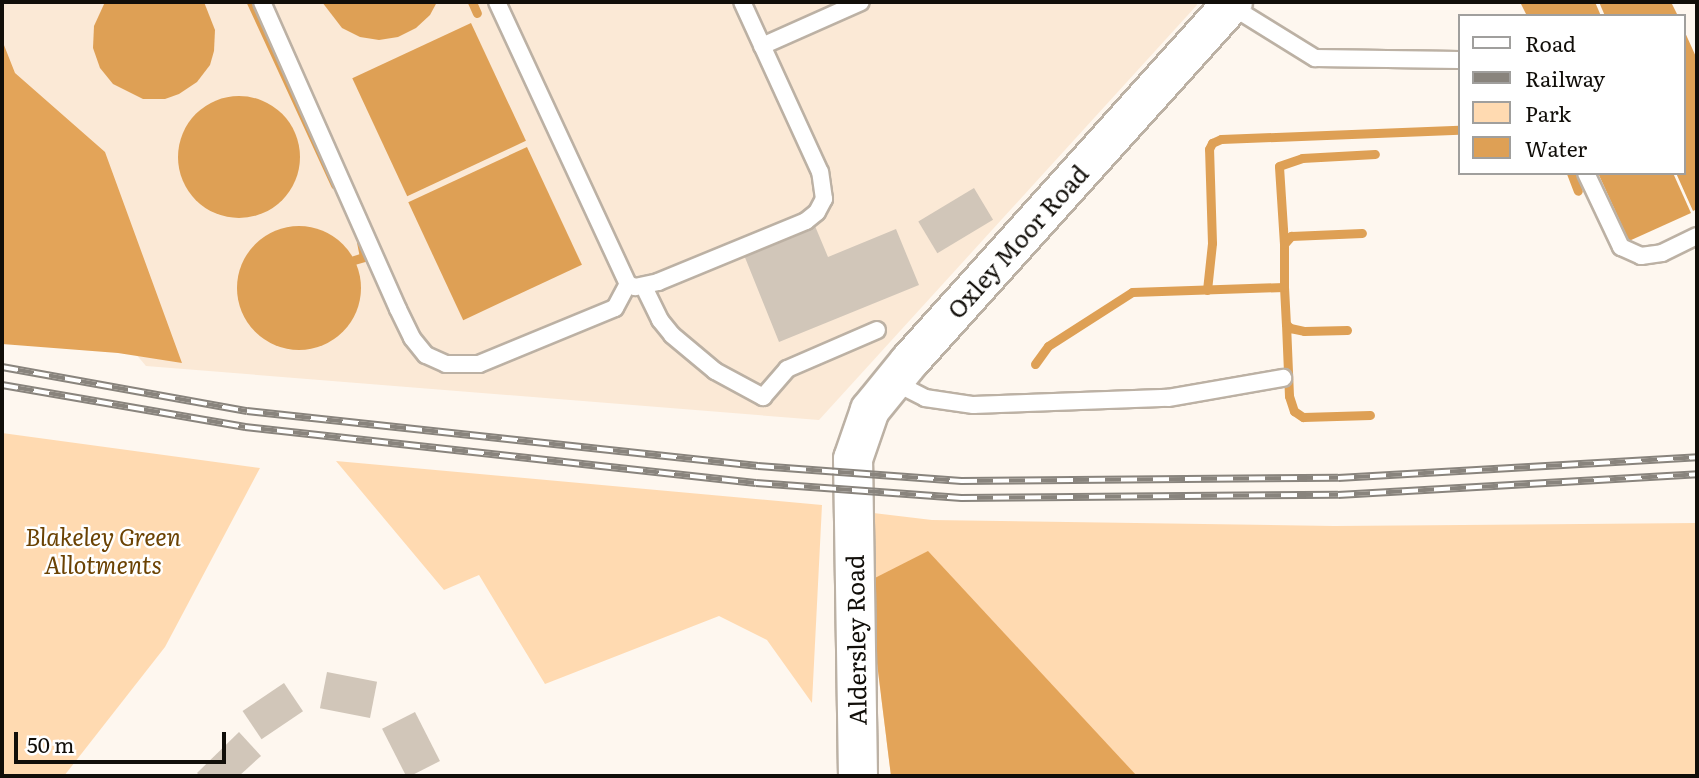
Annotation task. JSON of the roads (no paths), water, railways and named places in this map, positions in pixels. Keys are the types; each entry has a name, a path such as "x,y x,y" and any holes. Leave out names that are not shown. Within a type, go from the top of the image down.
{"street":[{"name":"Oxley Moor Road","path":"852,504 853,459 870,410 892,381 1230,3"},
{"name":"Aldersley Road","path":"852,504 858,776"}],"lane":[{"path":"262,2 412,338 426,355 446,364 479,364 615,308 636,286 806,221 817,212 824,199 820,172 742,2"},
{"path":"497,2 636,286 672,335 715,371 763,397 788,369 877,330"},
{"path":"762,46 861,2"},
{"path":"1230,3 1315,58 1458,60"},
{"path":"1587,175 1621,247 1641,256 1661,253 1697,236"},
{"path":"892,381 925,398 973,405 1168,398 1283,378"}],"water":[{"path":"105,2 204,2 215,30 210,65 197,82 179,94 165,99 143,99 113,84 100,68 93,48 94,26"},
{"path":"322,2 437,2 430,15 416,28 398,37 379,40 360,37 342,28"},
{"path":"1520,2 1595,2 1600,14 1526,14"},
{"path":"1599,2 1671,2 1677,14 1604,14"},
{"path":"471,23 526,141 407,196 352,78"},
{"path":"1685,32 1697,59 1697,209 1693,211 1677,175 1685,175"},
{"path":"239,96 262,101 282,114 295,134 300,157 295,180 282,200 262,213 239,218 216,213 196,200 183,180 178,157 183,134 196,114 216,101"},
{"path":"527,147 582,265 463,320 408,202"},
{"path":"1599,175 1674,175 1691,213 1629,241"},
{"path":"299,226 323,231 343,244 356,264 361,288 356,312 343,332 323,345 299,350 275,345 255,332 242,312 237,288 242,264 255,244 275,231"}],"waterway":[{"path":"251,2 335,185"},
{"path":"472,2 477,13"},
{"path":"1207,290 1212,243 1209,149 1212,143 1221,139 1458,130"},
{"path":"1284,244 1279,166 1302,158 1375,154"},
{"path":"1572,175 1578,191"},
{"path":"1035,364 1048,346 1132,292 1284,287 1284,244 1291,236 1362,233"},
{"path":"354,260 364,257 361,242"},
{"path":"1284,287 1286,324 1290,328 1304,331 1347,330"},
{"path":"1286,324 1289,396 1294,411 1303,417 1370,415"}],"railway":[{"path":"2,367 247,411 758,466 961,481 1338,478 1697,457"},
{"path":"2,385 245,427 756,483 961,498 1338,495 1697,474"}],"park label":[{"name":"Blakeley Green Allotments","path":"103,550"}]}
